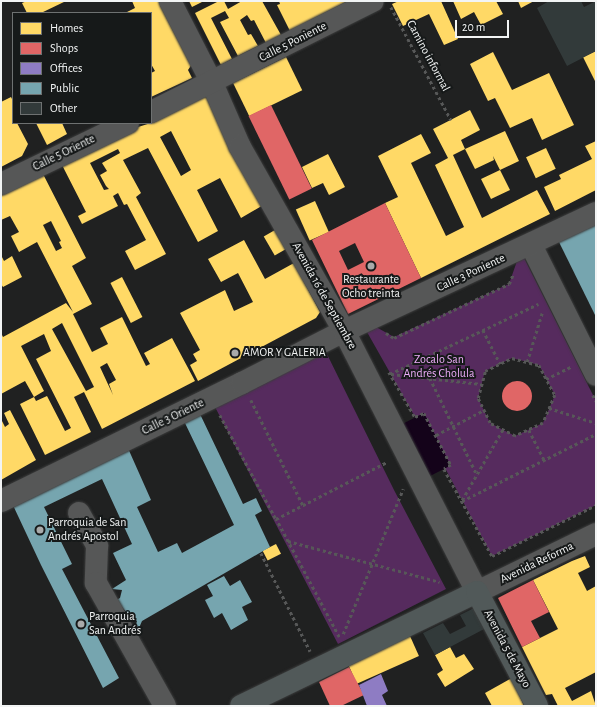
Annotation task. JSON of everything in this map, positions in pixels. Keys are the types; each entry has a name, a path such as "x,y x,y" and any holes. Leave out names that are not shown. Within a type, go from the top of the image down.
{"main road":[{"path":"242,706 477,592"},
{"name":"Avenida 5 de Mayo","path":"477,592 537,706"}],"street":[{"name":"Avenida 16 de Septiembre","path":"170,1 212,82 240,147 344,331 477,592"},
{"name":"Calle 5 Poniente","path":"212,82 373,1"},
{"path":"152,112 212,82"},
{"name":"Calle 5 Oriente","path":"1,184 126,124"},
{"name":"Calle 3 Poniente","path":"344,331 531,245 596,213"},
{"path":"531,245 588,376"},
{"name":"Calle 3 Oriente","path":"1,501 242,383 344,331"},
{"path":"79,513 97,546 96,584 165,706"},
{"name":"Avenida Reforma","path":"477,592 596,534"}],"path":[{"name":"Camino informal","path":"388,1 451,120"},
{"path":"382,330 394,338 509,284 513,272"},
{"path":"390,374 539,304"},
{"path":"527,362 544,308"},
{"path":"483,330 500,364"},
{"path":"512,358 539,365 555,395 543,423 515,436 490,423 478,398 485,371 500,364 512,358"},
{"path":"387,368 415,417 424,413 436,434 451,465 444,469 492,556 596,505"},
{"path":"390,374 481,384"},
{"path":"546,379 588,376 596,401"},
{"path":"430,378 477,475"},
{"path":"242,383 303,505"},
{"path":"211,398 340,640 403,488"},
{"path":"549,408 596,423"},
{"path":"436,434 484,410"},
{"path":"462,501 503,430"},
{"path":"529,430 544,460"},
{"path":"462,501 596,434"},
{"path":"276,519 387,462"},
{"path":"287,541 440,582"},
{"path":"261,553 312,656"}],"green space":[{"name":"Zocalo San Andrés Cholula","path":"524,258 596,401 596,505 492,556 445,468 450,465 424,414 415,417 367,332 376,327 394,337 509,284 517,261","holes":["512,358 539,365 555,395 543,423 515,436 490,423 478,398 485,371"]},
{"path":"322,344 394,490 446,589 338,644 215,407"}],"shaded area":[{"path":"424,413 451,466 428,477 401,425"}],"building: Homes":[{"path":"27,1 66,1 43,12 26,12 22,3"},
{"path":"132,1 160,1 194,61 188,70 192,78 152,97 152,72 155,71 152,66 152,12 127,12 135,8"},
{"path":"189,1 204,1 192,7"},
{"path":"219,1 224,1 228,9 242,1 262,1 281,35 266,43 254,20 251,21 247,15 240,20 248,35 251,34 258,46 238,56 220,22 229,18 225,11 211,18 232,59 221,65 195,13"},
{"path":"279,1 348,1 290,31 277,5 280,4"},
{"path":"399,1 441,1 458,39 444,45 429,14 403,26 392,4"},
{"path":"453,1 496,1 503,14 481,25 474,12 461,19"},
{"path":"518,1 534,1 521,8"},
{"path":"596,51 596,83 583,57"},
{"path":"493,52 512,90 549,73 574,125 542,140 532,118 510,128 495,98 488,101 470,64"},
{"path":"286,57 302,90 249,116 233,83"},
{"path":"207,94 265,204 241,218 220,178 197,190 218,231 198,242 148,148 123,160 141,193 136,197 166,254 135,270 125,251 146,240 127,204 124,205 118,193 113,196 118,206 82,224 78,216 86,212 62,165 138,127 152,124 152,122","holes":["171,131 191,170 181,176 160,137","118,149 120,153 102,163 107,171 100,175 109,189 104,190 90,163"]},
{"path":"11,97 12,124 18,124 28,144 22,156 1,167 1,102"},
{"path":"470,110 480,130 461,140 465,149 453,155 482,218 537,190 550,214 421,278 385,203 398,197 378,156 421,134 431,153 411,163 446,236 464,227 435,165 448,158 433,129"},
{"path":"36,124 62,124 67,134 47,145"},
{"path":"505,131 519,161 500,170 493,156 494,160 475,169 465,149"},
{"path":"596,141 596,190 555,211 544,187 561,179 559,175 592,159 585,146"},
{"path":"546,148 556,169 536,178 526,157"},
{"path":"328,154 345,187 329,195 323,183 312,188 302,167"},
{"path":"500,170 510,190 491,199 481,179"},
{"path":"43,174 86,258 72,266 92,304 73,314 92,352 108,344 100,328 122,317 146,366 150,364 144,353 172,338 195,381 102,429 84,392 74,397 91,432 45,455 20,404 34,397 25,381 1,394 1,333 3,337 66,303 73,312 37,242 19,252 11,236 19,232 10,216 1,220 1,194","holes":["51,221 61,241 59,242 62,248 56,251 43,225","62,323 94,387 86,391 52,329","44,334 51,351 36,359 71,428 65,431 47,396 36,401 34,397 44,391 21,346","107,363 116,380 109,384 113,395 100,367"]},
{"path":"315,201 329,232 310,241 296,210"},
{"path":"275,230 286,249 275,256 264,236"},
{"path":"244,240 265,279 294,263 320,312 316,318 198,381 190,365 197,361 193,354 200,350 180,313 225,290 234,311 253,302 238,273 221,282 208,259"},
{"path":"1,255 4,261 12,256 22,277 3,287 1,284"},
{"path":"122,277 142,317 131,323 110,283"},
{"path":"10,410 36,460 1,480 1,419 5,427 9,424 4,413"},
{"path":"276,544 281,554 268,561 263,551"},
{"path":"585,556 590,567 578,573 587,591 596,586 596,672 565,688 572,701 591,691 596,706 558,706 552,694 546,695 522,647 558,629 533,580"},
{"path":"410,636 419,656 357,684 348,664"},
{"path":"450,647 456,658 464,654 474,669 445,687 437,674 443,670 435,655"},
{"path":"512,678 524,706 492,706 485,693"}],"building: Shops":[{"path":"271,105 312,189 289,200 249,116"},
{"path":"385,203 421,278 348,314 312,240","holes":["355,243 364,262 348,270 339,251"]},
{"path":"517,381 523,382 531,390 531,402 523,410 517,411 511,410 503,402 502,396 503,390 511,382"},
{"path":"533,580 549,612 531,621 540,638 522,647 498,598"},
{"path":"349,667 364,695 341,706 330,706 319,682"}],"building: Offices":[{"path":"381,674 388,691 382,695 387,706 367,706 359,685"}],"building: Public":[{"path":"596,221 596,317 558,240"},
{"path":"200,414 243,504 256,498 262,511 255,515 270,547 142,621 139,628 135,628 137,621 133,619 124,622 122,619 128,614 119,604 113,602 120,598 122,590 112,589 126,580 113,553 132,544 102,479 44,507 72,564 62,569 119,678 103,688 41,565 11,501 127,446 151,500 137,507 158,552 177,543 182,553 234,525 184,421"},
{"path":"224,576 230,586 240,580 252,602 242,607 248,620 231,630 222,613 214,618 205,600 213,596 207,585"}],"building: Other":[{"path":"549,1 581,1 584,7 596,1 596,51 567,66 537,8"},
{"path":"476,607 486,628 435,655 423,633 443,623 450,634 466,626 460,615"}],"place":[{"name":"Restaurante Ocho treinta","path":"371,266"},
{"name":"AMOR Y GALERIA","path":"235,353"},
{"name":"Parroquia de San Andrés Apostol","path":"40,530"},
{"name":"Parroquia San Andrés","path":"81,624"}]}
